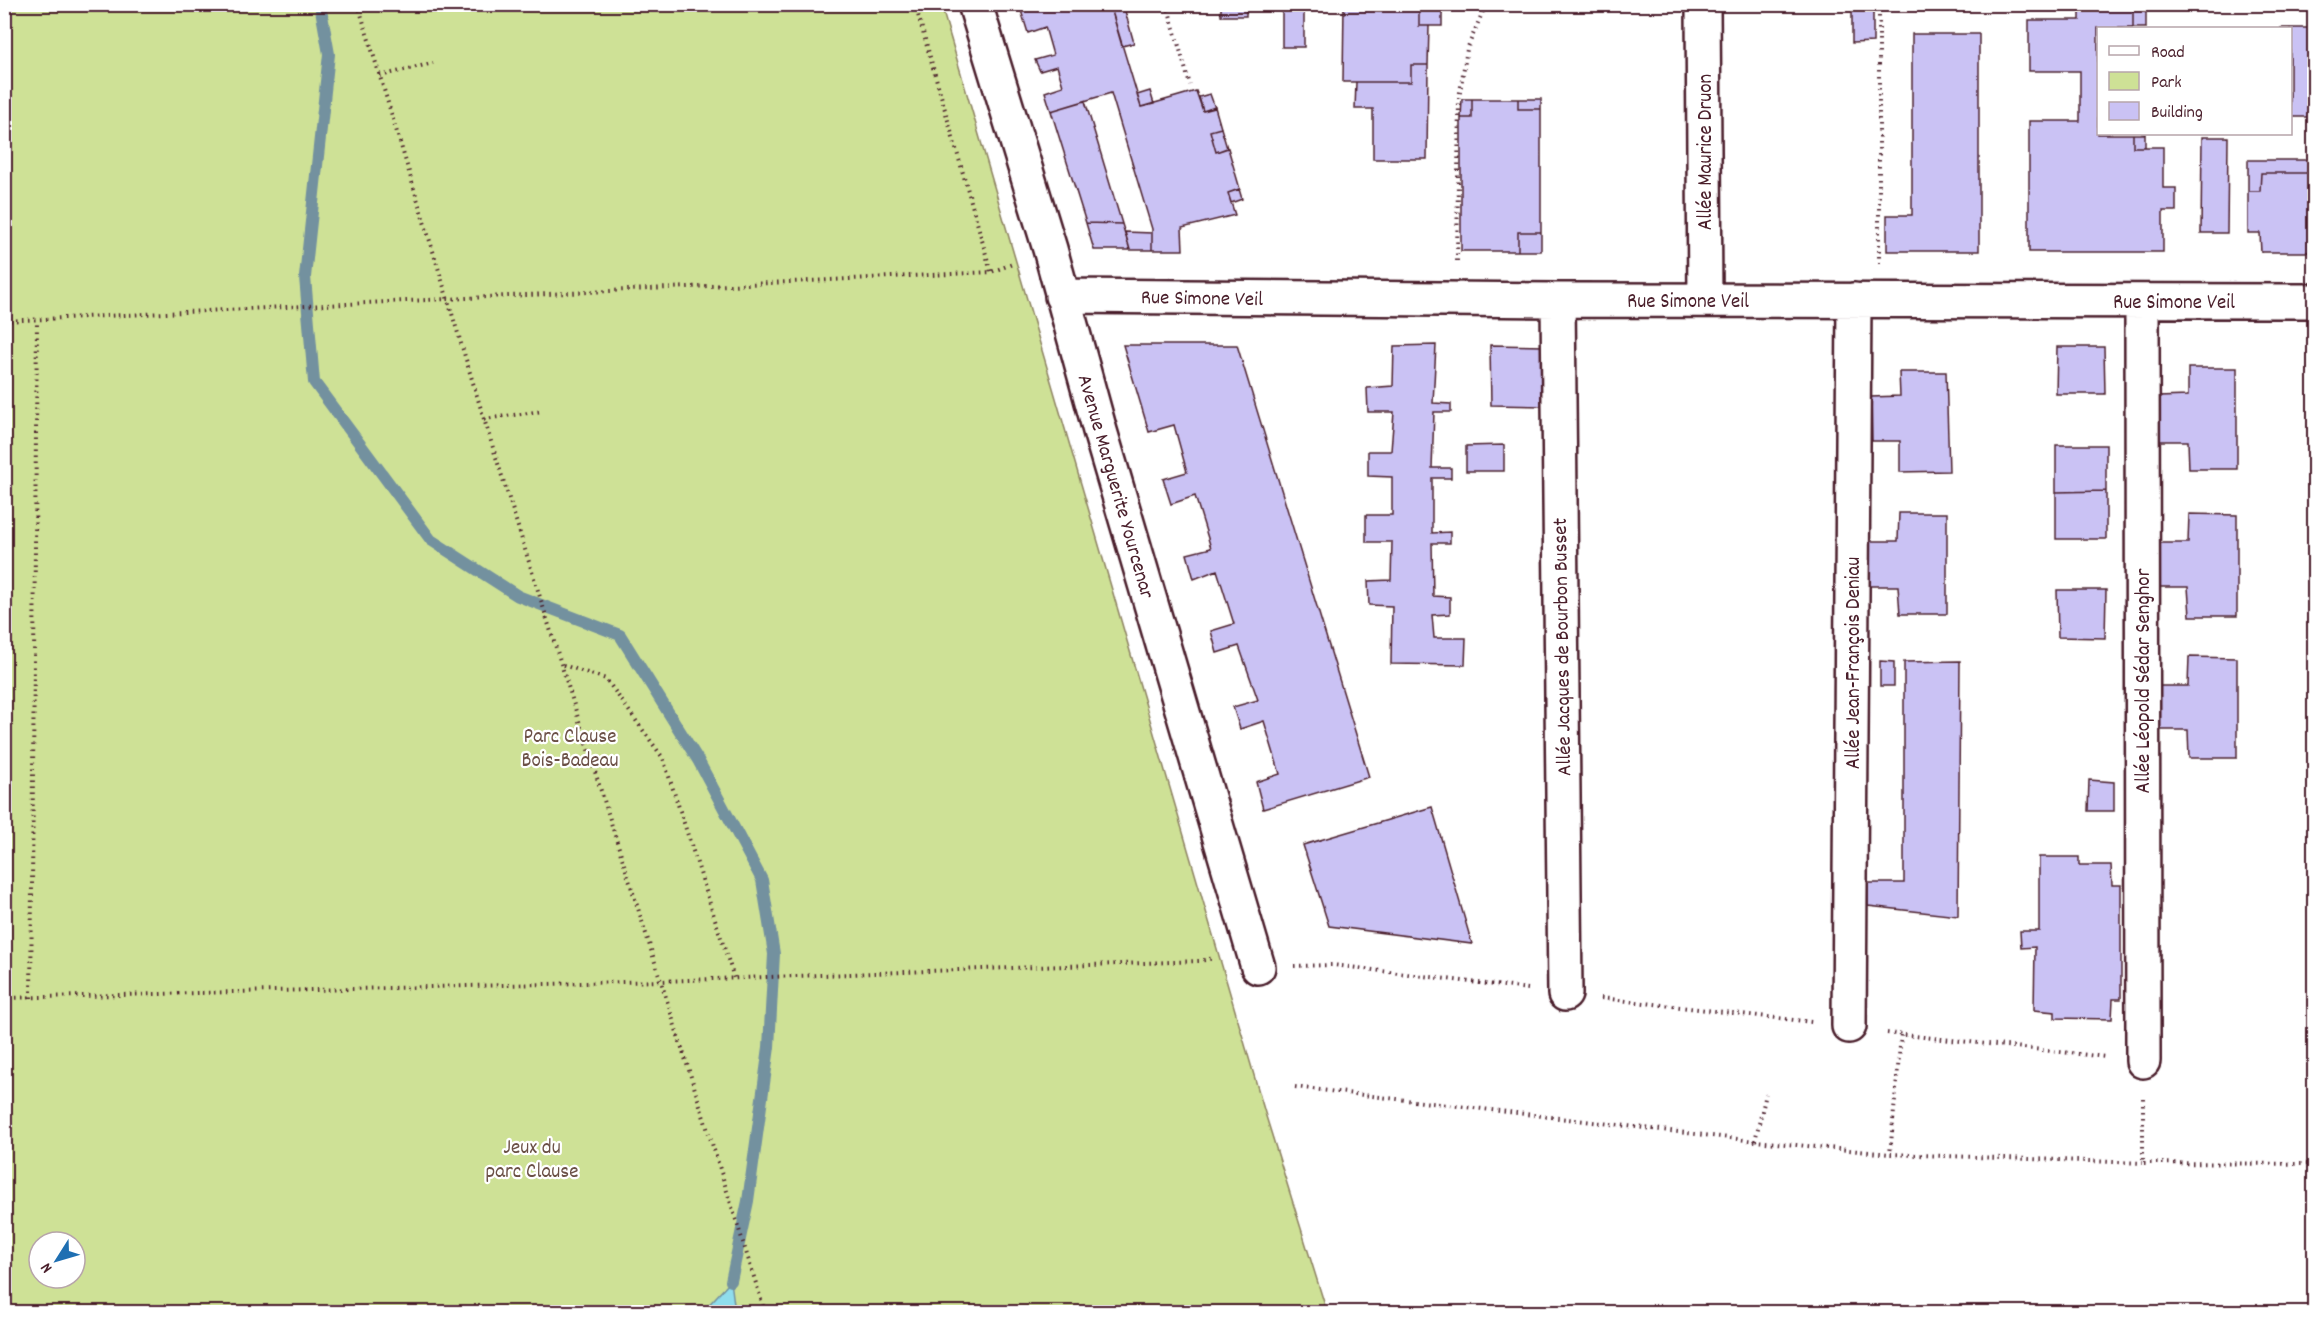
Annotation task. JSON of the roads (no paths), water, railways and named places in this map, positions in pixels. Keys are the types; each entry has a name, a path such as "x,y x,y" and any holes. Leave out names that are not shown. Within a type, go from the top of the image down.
{"street":[{"name":"Avenue Marguerite Yourcenar","path":"975,4 1050,249 1256,960"},
{"name":"Allée Maurice Druon","path":"1703,4 1705,300"},
{"name":"Rue Simone Veil","path":"1062,296 1457,300 2314,301"},
{"name":"Allée Jacques de Bourbon Busset","path":"1558,300 1565,994"},
{"name":"Allée Jean-François Deniau","path":"1849,1026 1866,300"},
{"name":"Allée Léopold Sédar Senghor","path":"2142,301 2143,1061"}],"water":[{"path":"731,1281 735,1312 702,1312"}],"waterway":[{"path":"320,4 329,54 305,277 314,382 431,540 518,596 620,635 698,760 762,880 774,954 769,1047 748,1201 731,1281"}],"park label":[{"name":"Parc Clause Bois-Badeau","path":"570,747"},
{"name":"Jeux du parc Clause","path":"532,1158"}]}
